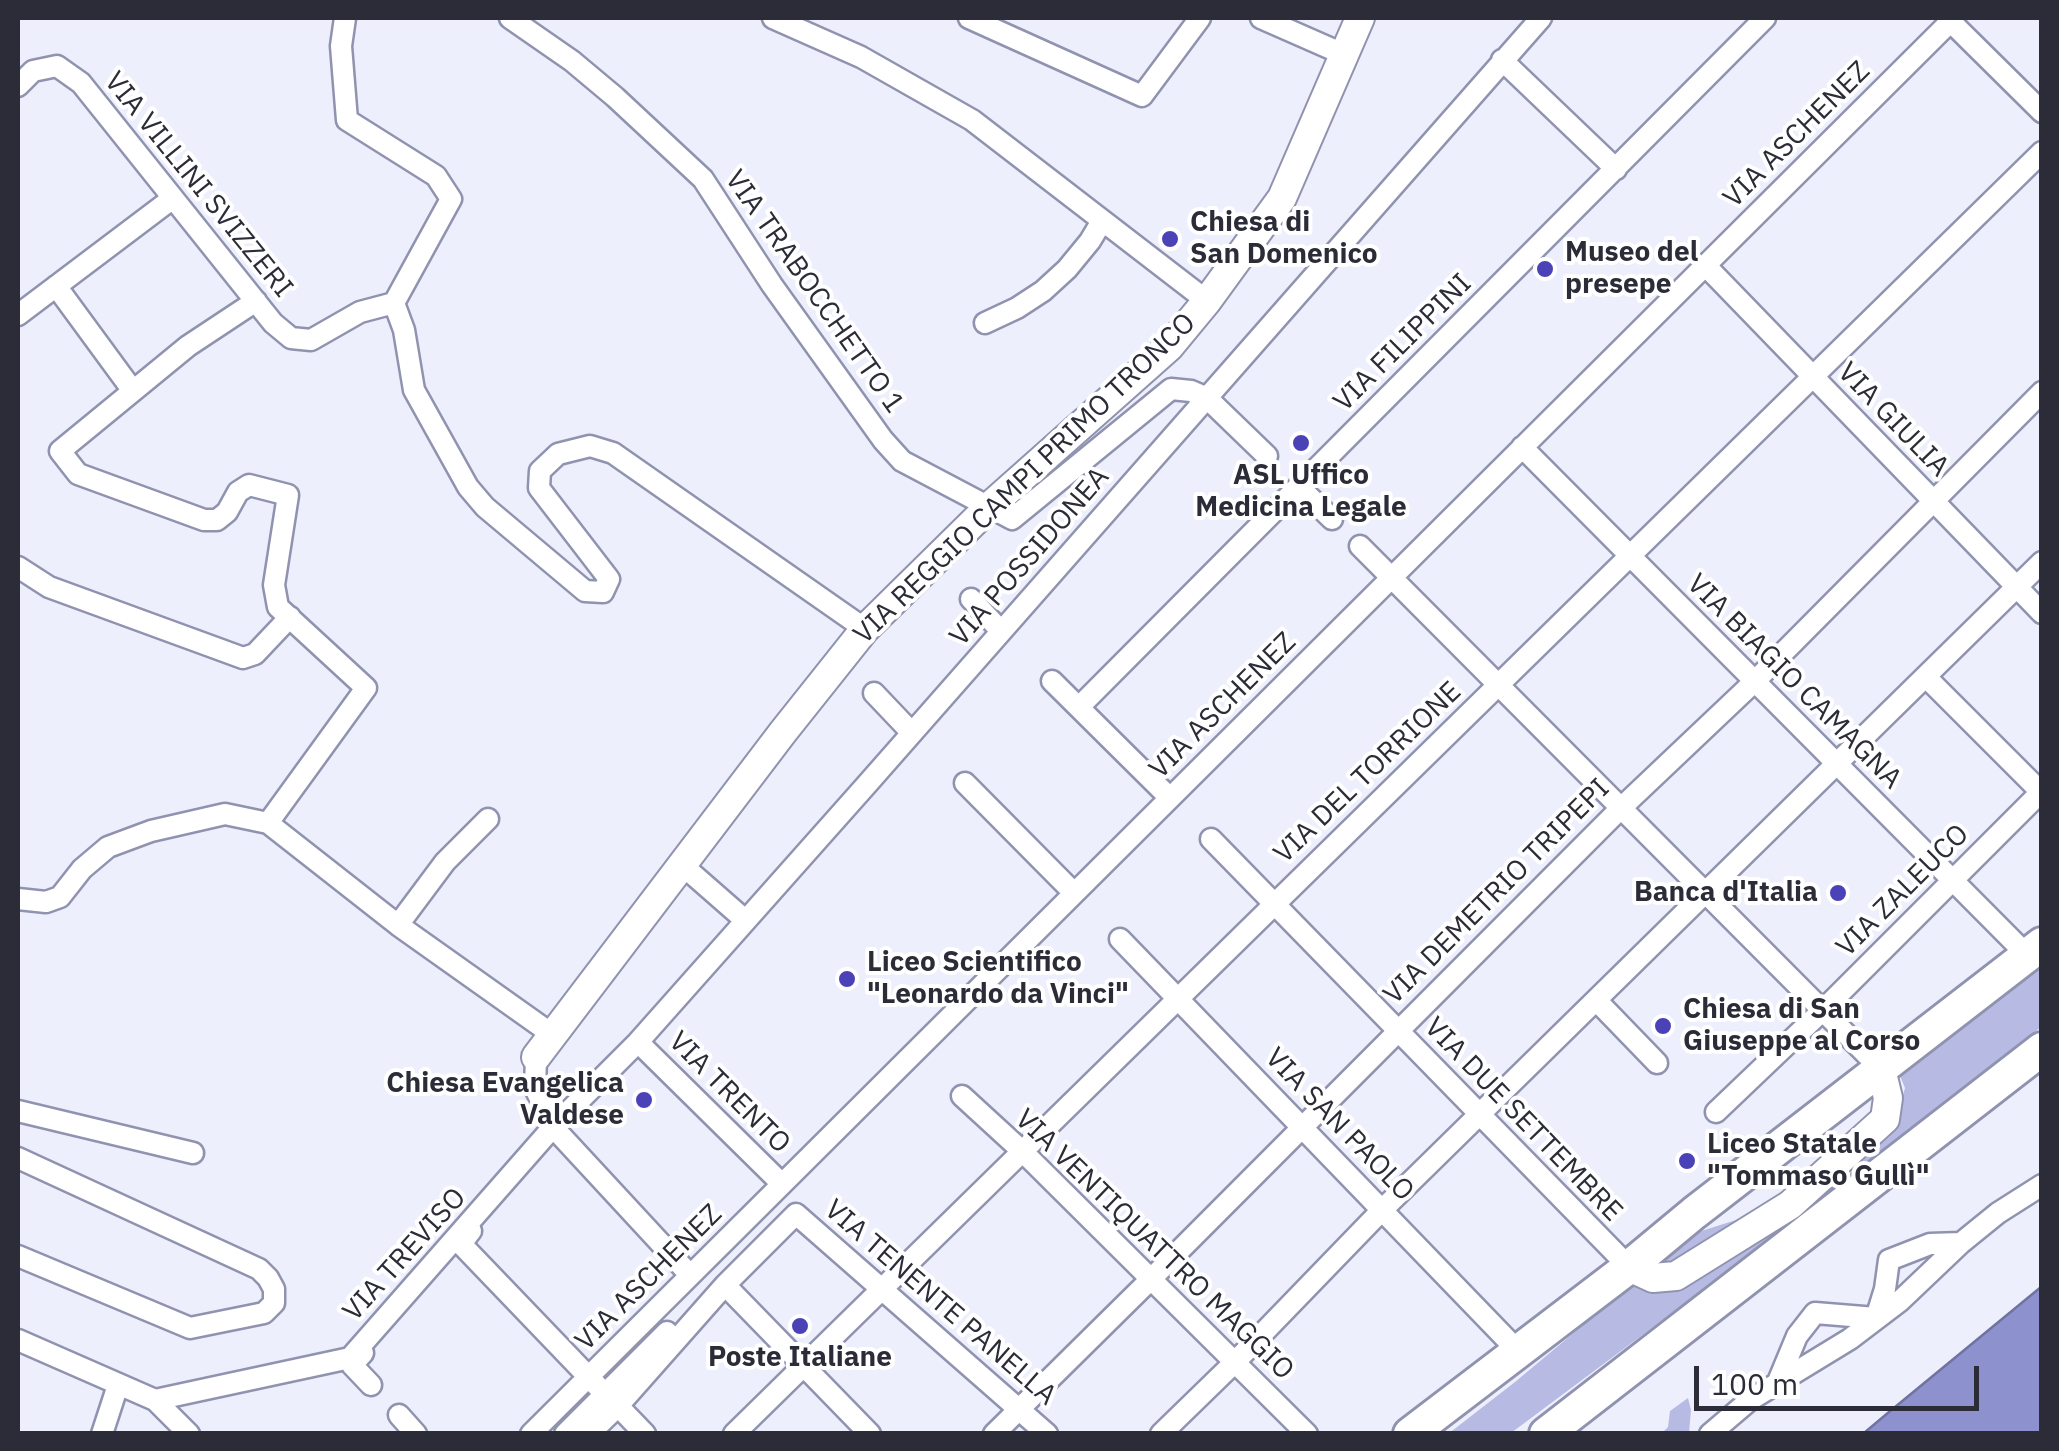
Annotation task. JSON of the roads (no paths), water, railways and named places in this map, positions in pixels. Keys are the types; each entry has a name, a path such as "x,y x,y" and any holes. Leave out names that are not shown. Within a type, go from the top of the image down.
{"main road":[{"path":"1410,1434 2034,950"},
{"path":"1546,1434 1800,1217 2042,1049"}],"street":[{"path":"345,18 341,46 347,120 436,176 450,199 394,302 404,330 414,390 468,487 485,508 585,591 603,592 609,579 539,488 540,471 558,454 590,446 613,452 865,628"},
{"name":"VIA TRABOCCHETTO 1","path":"510,18 615,96 703,179 772,285 902,461 990,506"},
{"path":"773,18 861,56 972,120 1206,301"},
{"path":"969,18 1142,96 1200,18"},
{"path":"1261,18 1343,54"},
{"name":"VIA REGGIO CAMPI PRIMO TRONCO","path":"544,1046 865,628 990,506 1169,347 1206,301 1282,198 1360,18"},
{"name":"VIA POSSIDONEA","path":"553,1127 638,1042 1541,18"},
{"name":"VIA FILIPPINI","path":"1078,707 1765,18"},
{"path":"1950,18 2042,112"},
{"name":"VIA ASCHENEZ","path":"531,1434 1950,18"},
{"path":"1502,60 1616,169"},
{"name":"VIA VILLINI SVIZZERI","path":"18,86 34,70 57,66 81,83 290,338 310,340 360,312 394,302"},
{"name":"VIA DEL TORRIONE","path":"734,1434 2042,152"},
{"path":"18,316 172,198"},
{"path":"985,322 1043,290 1067,269 1102,221"},
{"name":"VIA GIULIA","path":"1706,264 2042,613"},
{"path":"56,286 134,391"},
{"path":"256,301 188,346 60,451 78,474 204,520 217,520 227,512 238,492 249,485 288,494 274,586 278,607 366,688 268,823"},
{"path":"990,506 1012,519 1171,389 1207,398 1267,456"},
{"name":"VIA DEMETRIO TRIPEPI","path":"994,1434 2042,392"},
{"name":"VIA BIAGIO CAMAGNA","path":"1522,447 1953,881 2034,950"},
{"path":"1299,486 1332,519"},
{"path":"1360,546 1881,1069 1888,1098 1886,1119 1800,1217 1676,1276 1652,1278 1629,1267"},
{"path":"1161,1434 1480,1114 1604,1009 1706,893 2042,562"},
{"path":"18,567 49,587 243,658 255,654 290,617"},
{"path":"971,600 1001,631"},
{"path":"1926,677 2041,791"},
{"path":"1052,680 1170,798"},
{"path":"874,693 912,733"},
{"path":"965,783 1074,893"},
{"name":"VIA ZALEUCO","path":"1716,1112 2041,791"},
{"path":"18,900 46,902 60,897 82,869 108,847 151,831 225,814 268,823 544,1046 535,1088 553,1127 690,1275"},
{"path":"398,925 445,862 488,819"},
{"name":"VIA DUE SETTEMBRE","path":"1211,840 1629,1267"},
{"path":"681,864 745,920"},
{"name":"VIA SAN PAOLO","path":"1120,939 1517,1350"},
{"path":"1604,1009 1657,1063"},
{"name":"VIA TRENTO","path":"638,1042 782,1184"},
{"name":"VIA VENTIQUATTRO MAGGIO","path":"962,1096 1308,1434"},
{"path":"18,1111 193,1153"},
{"path":"371,1384 352,1365 461,1244 553,1127"},
{"name":"VIA TREVISO","path":"155,1400 350,1358 553,1127"},
{"path":"18,1158 259,1270 274,1289 274,1304 264,1314 190,1328 18,1256"},
{"path":"1710,1434 1750,1400 1850,1339 1900,1301 1961,1243 2042,1185"},
{"name":"VIA TENENTE PANELLA","path":"725,1285 796,1214 1047,1434"},
{"path":"1876,1318 1890,1260 1930,1244 1961,1243"},
{"path":"461,1244 645,1434"},
{"path":"589,1434 612,1400 714,1285 725,1285 870,1434"},
{"path":"1776,1384 1798,1336 1815,1313 1876,1318"},
{"path":"18,1340 155,1400 189,1434"},
{"path":"102,1434 118,1384"},
{"path":"564,1434 612,1400"},
{"path":"399,1415 416,1434"}],"place":[{"name":"Chiesa di San Domenico","path":"1170,239"},
{"name":"Museo del presepe","path":"1545,269"},
{"name":"ASL Uffico Medicina Legale","path":"1301,443"},
{"name":"Banca d'Italia","path":"1838,893"},
{"name":"Liceo Scientifico \"Leonardo da Vinci\"","path":"847,979"},
{"name":"Chiesa di San Giuseppe al Corso","path":"1663,1026"},
{"name":"Chiesa Evangelica Valdese","path":"644,1100"},
{"name":"Liceo Statale \"Tommaso Gullì\"","path":"1687,1161"},
{"name":"Poste Italiane","path":"800,1326"}]}
